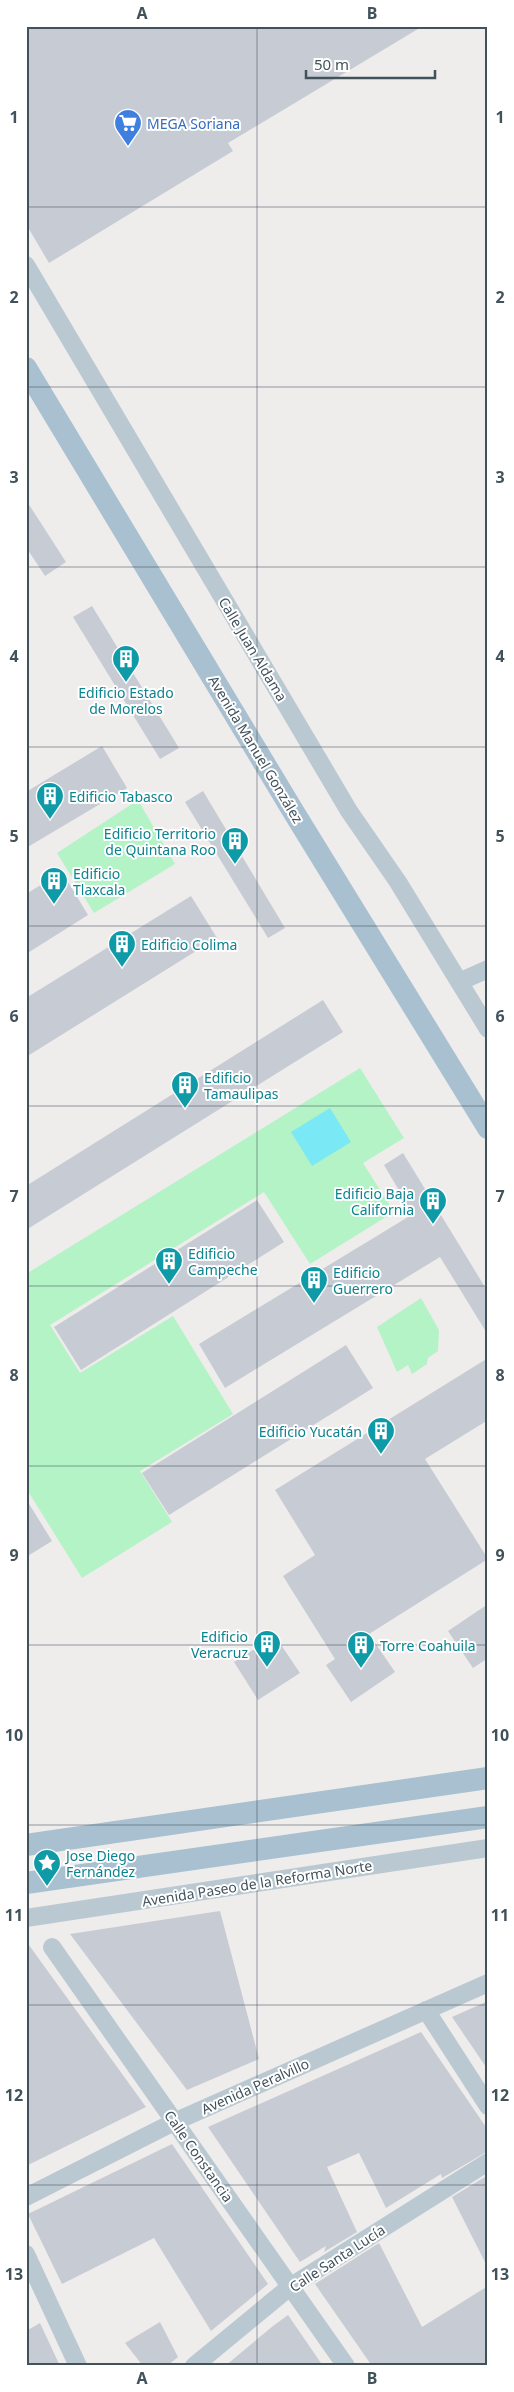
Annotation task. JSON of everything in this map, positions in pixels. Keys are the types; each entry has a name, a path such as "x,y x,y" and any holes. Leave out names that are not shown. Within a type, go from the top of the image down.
{"main road":[{"name":"Avenida Manuel González","path":"26,368 288,803 488,1128"},
{"path":"26,1845 488,1778"},
{"path":"26,1883 488,1817"}],"street":[{"name":"Calle Juan Aldama","path":"26,265 349,812 398,882 488,1029"},
{"path":"459,982 488,968"},
{"name":"Avenida Paseo de la Reforma Norte","path":"26,1918 488,1848"},
{"name":"Calle Constancia","path":"52,1947 346,2366"},
{"name":"Avenida Peralvillo","path":"26,2197 174,2122 488,1983"},
{"path":"426,2010 488,2106"},
{"name":"Calle Santa Lucía","path":"194,2366 291,2286 488,2162"},
{"path":"26,2254 78,2366"}],"green space":[{"path":"138,800 175,864 94,913 57,853"},
{"path":"360,1068 404,1138 363,1163 394,1212 310,1264 264,1192 50,1325 80,1373 173,1316 233,1414 140,1471 172,1522 82,1578 26,1488 26,1274"},
{"path":"421,1298 439,1330 438,1351 428,1358 427,1364 412,1374 408,1365 397,1372 377,1327"}],"water":[{"path":"330,1108 351,1142 312,1166 291,1132"}],"building":[{"name":"MEGA Soriana","path":"26,26 423,26 228,143 233,151 49,263 26,224"},
{"path":"26,500 66,562 45,576 26,547"},
{"name":"Edificio Estado de Morelos","path":"92,606 179,748 160,759 73,617"},
{"name":"Edificio Tabasco","path":"102,746 127,788 26,848 26,792"},
{"name":"Edificio Territorio de Quintana Roo","path":"203,791 285,928 268,938 185,802"},
{"name":"Edificio Tlaxcala","path":"62,872 88,915 26,954 26,894"},
{"name":"Edificio Colima","path":"191,896 217,938 26,1057 26,998"},
{"name":"Edificio Tamaulipas","path":"323,1000 343,1032 26,1230 26,1186"},
{"name":"Edificio Guerrero","path":"403,1153 488,1292 488,1335 440,1257 225,1388 199,1344 413,1214 384,1165"},
{"name":"Edificio Campeche","path":"257,1200 284,1242 81,1370 54,1327"},
{"path":"346,1345 373,1388 169,1515 142,1473"},
{"path":"488,1358 488,1420 425,1459 488,1559 369,1634 395,1672 351,1702 326,1665 335,1659 283,1576 315,1555 275,1490"},
{"path":"26,1499 52,1541 26,1557"},
{"path":"488,1604 488,1658 473,1668 448,1631"},
{"name":"Edificio Veracruz","path":"275,1636 300,1673 258,1700 234,1662"},
{"path":"220,1911 259,2059 187,2090 70,1934"},
{"path":"26,1941 146,2107 26,2166"},
{"path":"488,2001 488,2070 452,2017"},
{"path":"421,2032 488,2130 488,2151 442,2178 441,2174 386,2208 359,2153 327,2167 357,2232 324,2252 326,2246 300,2262 208,2127"},
{"path":"172,2144 268,2284 211,2331 154,2238 62,2284 28,2214"},
{"path":"488,2175 488,2268 452,2197"},
{"path":"379,2243 422,2327 488,2286 488,2366 372,2366 315,2284"},
{"path":"288,2315 323,2366 225,2366 273,2326"},
{"path":"160,2322 178,2357 167,2366 143,2366 125,2343"},
{"path":"40,2323 60,2366 26,2366 26,2331"}],"place":[{"name":"MEGA Soriana","path":"128,147"},
{"name":"Edificio Estado de Morelos","path":"126,683"},
{"name":"Edificio Tabasco","path":"50,820"},
{"name":"Edificio Territorio de Quintana Roo","path":"235,865"},
{"name":"Edificio Tlaxcala","path":"54,905"},
{"name":"Edificio Colima","path":"122,968"},
{"name":"Edificio Tamaulipas","path":"185,1109"},
{"name":"Edificio Baja California","path":"433,1225"},
{"name":"Edificio Campeche","path":"169,1285"},
{"name":"Edificio Guerrero","path":"314,1304"},
{"name":"Edificio Yucatán","path":"381,1455"},
{"name":"Edificio Veracruz","path":"267,1668"},
{"name":"Torre Coahuila","path":"361,1669"},
{"name":"Jose Diego Fernández","path":"47,1887"}]}
